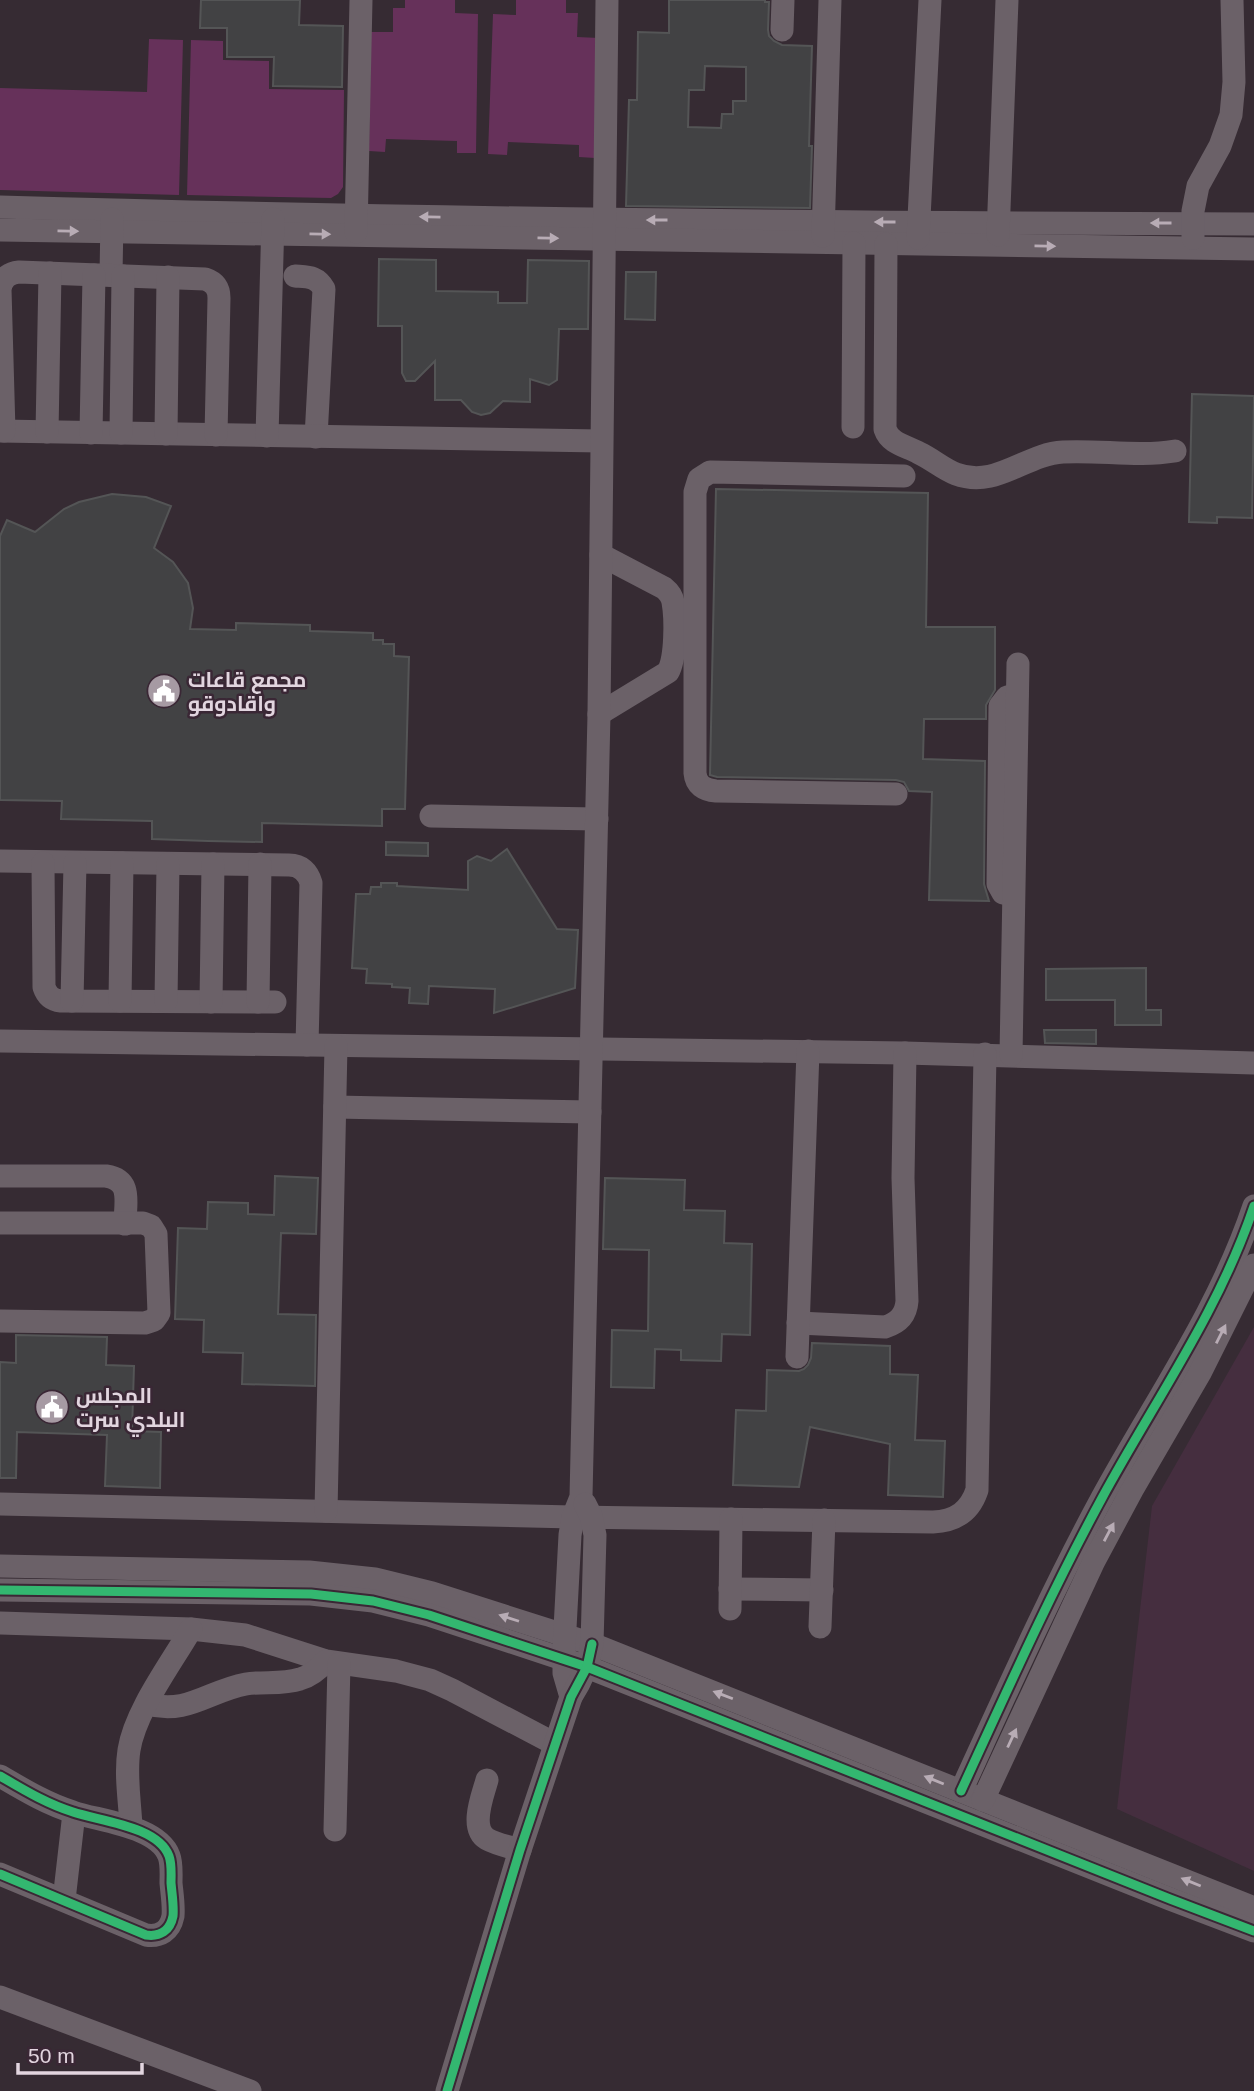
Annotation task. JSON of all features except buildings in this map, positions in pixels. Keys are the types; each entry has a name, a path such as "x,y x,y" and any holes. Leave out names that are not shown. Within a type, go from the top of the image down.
{"street":[{"path":"356,225 360,0"},
{"path":"571,1696 563,1659 570,1535 582,1510 599,714 607,0"},
{"path":"782,30 783,0"},
{"path":"823,232 830,0"},
{"path":"918,233 930,0"},
{"path":"999,234 1007,0"},
{"path":"1193,248 1193,211 1198,186 1220,146 1231,115 1234,82 1233,0"},
{"path":"0,207 112,221"},
{"path":"91,433 110,275 112,221"},
{"path":"0,230 112,221 999,234 1193,248 1254,249"},
{"path":"267,436 273,224"},
{"path":"999,234 1193,224 1254,224"},
{"path":"823,232 855,243 886,244 918,233"},
{"path":"853,427 855,243"},
{"path":"886,244 886,429 893,441 920,453 949,471 979,478 999,475 1038,456 1060,452 1147,454 1175,451"},
{"path":"216,435 219,293 214,284 205,279 13,272 1,284 2,431 316,437 601,441"},
{"path":"47,432 50,273"},
{"path":"110,275 121,433"},
{"path":"295,276 318,280 324,289 316,437"},
{"path":"166,434 168,277"},
{"path":"896,794 716,791 701,787 695,778 684,628 695,487 702,476 714,472 904,476"},
{"path":"599,714 668,672 684,628 670,594 664,588 600,555"},
{"path":"1011,1055 1018,664"},
{"path":"431,817 597,819"},
{"path":"0,861 260,864 294,865 302,868 310,879 307,1045"},
{"path":"43,863 44,987 48,996 56,1001 166,1002 267,1002 260,864"},
{"path":"72,1001 75,863"},
{"path":"120,1001 122,863"},
{"path":"166,1002 168,864"},
{"path":"211,1002 213,864"},
{"path":"0,1041 592,1047 985,1054 1254,1063"},
{"path":"327,1511 336,1046"},
{"path":"797,1357 808,1051"},
{"path":"799,1323 886,1327 897,1322 904,1313 907,1301 903,1178 905,1053"},
{"path":"0,1504 327,1511 582,1510 731,1519 945,1521 957,1517 973,1501 978,1478 985,1054"},
{"path":"335,1107 590,1112"},
{"path":"0,1177 116,1178 125,1188 125,1224"},
{"path":"961,1791 1069,1560 1213,1303 1236,1256 1254,1206"},
{"path":"0,1223 143,1223 152,1226 156,1234 159,1313 154,1320 145,1323 0,1321"},
{"path":"983,1800 1094,1561 1200,1373 1254,1265"},
{"path":"447,2091 555,1744 571,1696 587,1667 592,1644 595,1535 582,1510"},
{"path":"731,1519 730,1599 822,1590"},
{"path":"820,1627 824,1520"},
{"path":"0,1566 309,1572 375,1579 432,1593 592,1644 1254,1908"},
{"path":"568,1576 594,1577"},
{"path":"0,1590 311,1594 373,1601 429,1615 587,1667 1254,1931"},
{"path":"0,1623 191,1629 245,1635 332,1662 396,1671 430,1680 555,1744"},
{"path":"131,1827 127,1765 136,1723 191,1629"},
{"path":"147,1704 178,1707 235,1686 297,1680 332,1662"},
{"path":"332,1662 335,1830"},
{"path":"0,1776 32,1795 74,1813 131,1827 156,1841 170,1858 173,1913 171,1923 165,1932 156,1936 146,1935 0,1874"},
{"path":"486,1780 479,1830 488,1840 520,1850"},
{"path":"64,1900 74,1813"},
{"path":"0,1997 250,2091"}],"shaded area":[{"path":"405,0 455,0 455,13 478,14 476,153 457,153 457,141 386,139 385,152 369,151 371,32 393,32 393,8 405,8"},
{"path":"516,0 566,0 566,13 578,13 577,37 599,38 595,158 579,157 579,145 508,142 507,155 488,154 493,14 516,15"},
{"path":"149,39 183,40 179,195 0,190 0,88 147,92"},
{"path":"191,40 223,41 223,60 269,61 269,89 344,90 343,187 338,194 331,198 187,195"},
{"path":"1254,1327 1254,1871 1117,1809 1152,1506"}],"cycle path":[{"path":"961,1791 1064,1570 1204,1319 1240,1245 1254,1206"},
{"path":"0,1590 311,1594 373,1601 429,1615 587,1667 1254,1931"},
{"path":"447,2091 520,1850 571,1697 587,1667 592,1644"},
{"path":"0,1776 54,1805 141,1831 163,1846 170,1859 173,1916 164,1932 146,1935 0,1874"}],"place":[{"name":"مجمع قاعات واقادوقو","path":"164,691"},
{"name":"المجلس البلدي سرت","path":"52,1407"}]}
